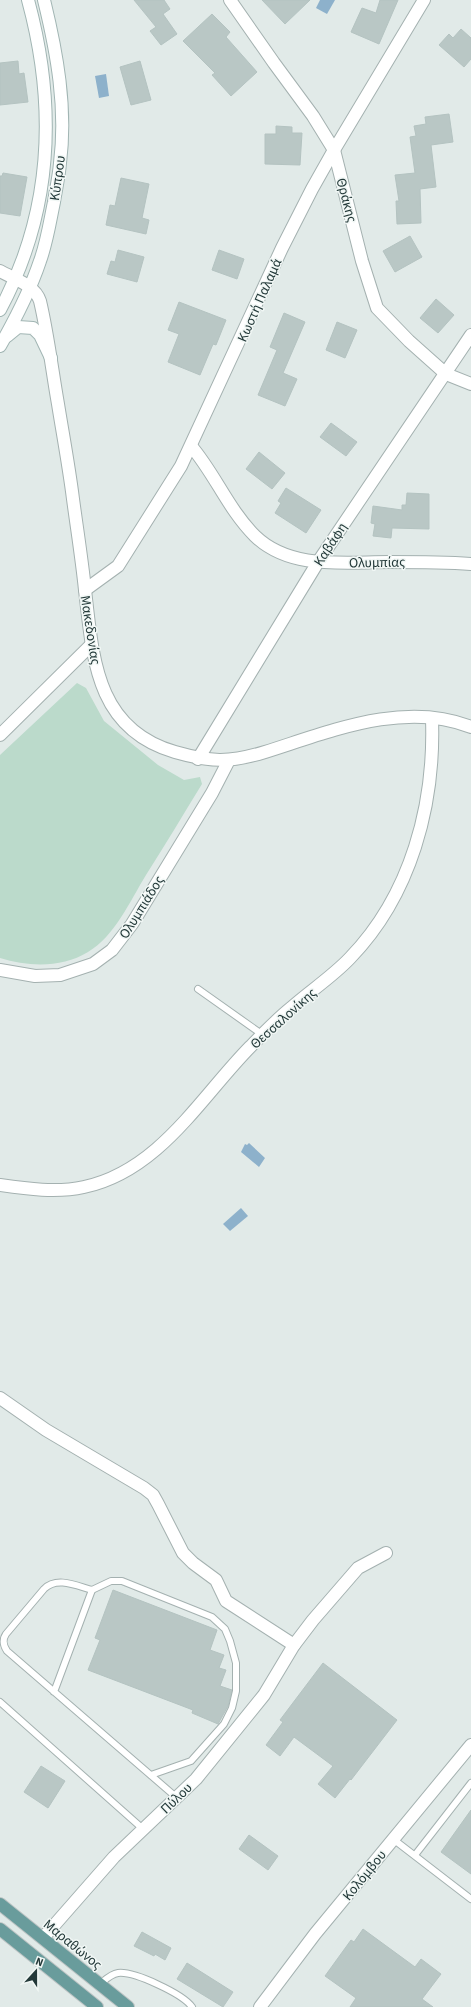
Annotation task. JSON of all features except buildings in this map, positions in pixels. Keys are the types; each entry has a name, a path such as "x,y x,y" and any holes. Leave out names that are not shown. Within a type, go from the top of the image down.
{"main road":[{"name":"Μαραθώνος","path":"0,1904 128,2007"},
{"path":"0,1929 97,2007"}],"street":[{"name":"Κύπρου","path":"0,310 16,280 30,242 36,216 46,144 43,78 39,47 28,0"},
{"name":"Κύπρου","path":"2,342 31,287 48,234 61,148 62,114 60,82 54,44 44,0"},
{"name":"Θράκης","path":"230,0 313,116 334,150 362,261 378,308 409,341 446,374 471,384"},
{"name":"Κωστή Παλαμά","path":"85,590 118,566 181,466 192,446 282,248 334,150 424,0"},
{"path":"0,271 31,287"},
{"name":"Μακεδονίας","path":"31,287 36,291 40,301 72,490 85,590 90,646 104,690 110,702 124,722 132,730 153,744 198,759 209,760 229,760 251,756 366,722 402,718 432,719 456,722 471,727"},
{"path":"2,342 18,327 32,328 40,335 50,358"},
{"name":"Καβάφη","path":"198,759 318,562 471,335"},
{"name":"Ολυμπίας","path":"192,446 232,508 255,536 265,545 279,552 295,558 318,562 433,562 471,564"},
{"path":"0,735 90,646"},
{"name":"Θεσσαλονίκης","path":"0,1185 71,1189 99,1183 133,1168 148,1156 191,1114 262,1035 291,1007 337,971 355,952 371,932 396,890 413,854 423,819 432,754 432,719"},
{"name":"Ολυμπιάδος","path":"0,970 35,976 60,975 93,964 112,950 132,924 212,793 229,760"},
{"path":"0,1398 46,1430 144,1488 153,1495 183,1552 193,1563 216,1580 226,1601 294,1645"},
{"name":"Πύλου","path":"43,1938 114,1857 196,1778 264,1695 294,1645 313,1620 358,1568 386,1553"},
{"name":"Κολόμβου","path":"260,2007 315,1934 471,1745"}],"lane":[{"path":"198,989 262,1035"},
{"path":"151,1775 191,1760 213,1739 224,1724 232,1708 236,1691 236,1663 230,1641 224,1629 212,1617 122,1581 111,1581 92,1590 63,1582 50,1584 44,1589 4,1638 3,1643 7,1651 176,1797"},
{"path":"54,1692 92,1590"},
{"path":"0,1702 143,1829"},
{"path":"415,1856 471,1783"},
{"path":"393,1839 471,1899"},
{"path":"100,1984 115,1974 126,1973 167,1988 182,1996 192,2007"}],"green space":[{"path":"77,683 86,688 104,721 158,765 184,780 200,777 202,784 121,917 98,945 88,952 67,961 34,964 11,961 0,958 0,755"}],"water":[{"path":"320,0 335,0 327,14 316,8"},
{"path":"106,74 109,96 99,98 95,76"},
{"path":"249,1143 265,1158 259,1167 241,1152 245,1144 247,1145"},
{"path":"241,1208 248,1216 230,1231 223,1224"}]}
